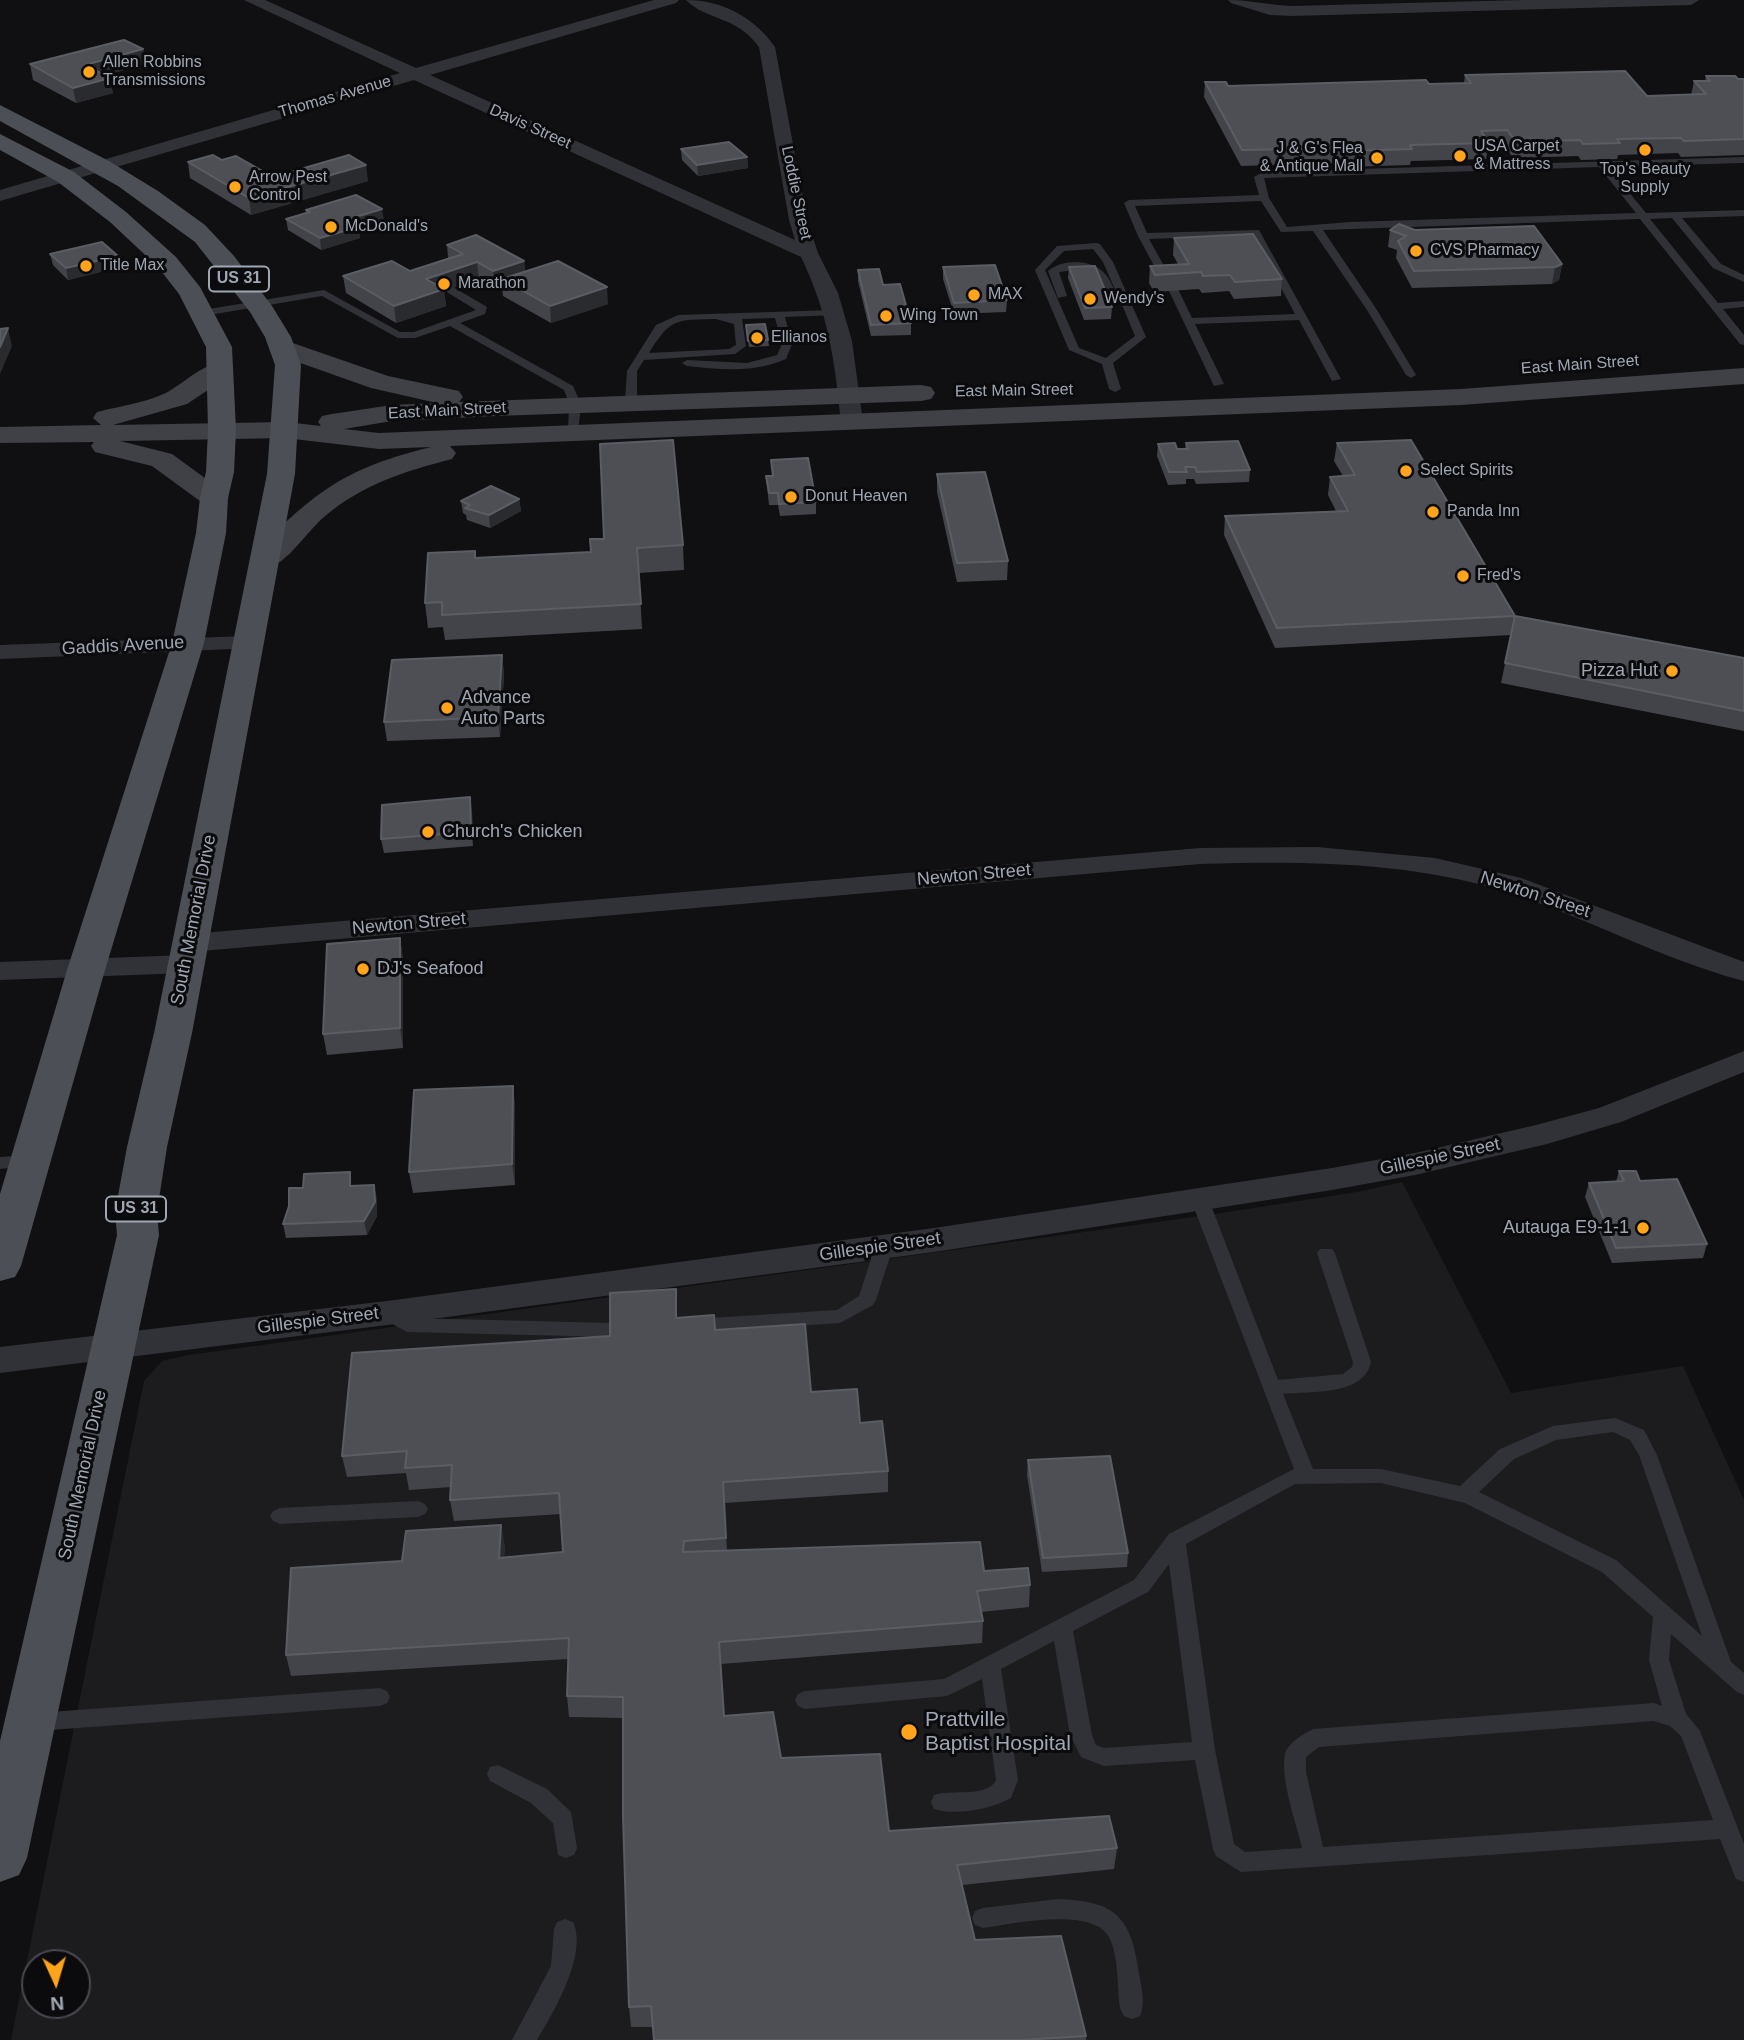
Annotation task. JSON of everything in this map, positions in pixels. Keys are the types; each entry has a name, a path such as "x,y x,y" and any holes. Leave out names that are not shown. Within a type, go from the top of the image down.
{"main road":[{"name":"South Memorial Drive","path":"0,112 102,165 197,231 232,268 258,305 284,348 288,365 281,474 267,557 247,643 188,954 147,1147 136,1212 138,1235 111,1347 0,1858"},
{"name":"US 31","path":"0,141 66,177 167,261 191,292 219,348 222,430 220,472 214,498 211,533 188,643 86,970 15,1162 0,1266"},
{"path":"284,348 381,382 496,408"},
{"name":"East Main Street","path":"285,430 392,413 631,401 1115,389 1411,375 1744,353"},
{"path":"41,434 149,408 177,398 220,370"},
{"name":"East Main Street","path":"0,435 285,430 379,441 1461,397 1744,376"},
{"path":"41,434 127,450 162,460 214,498"},
{"path":"267,557 330,498 375,473 432,455 530,434"}],"street":[{"name":"Davis Street","path":"252,0 809,253"},
{"name":"Thomas Avenue","path":"0,196 671,0"},
{"name":"Loddie Street","path":"694,0 738,19 756,32 767,47 798,219 809,253 828,293 842,341 852,422"},
{"path":"1236,0 1270,10 1292,11 1691,0"},
{"name":"Gaddis Avenue","path":"0,652 188,643 247,643"},
{"name":"Newton Street","path":"0,971 86,970 188,954 1200,856 1278,853 1395,861 1510,883 1743,973"},
{"name":"Gillespie Street","path":"0,1360 884,1247 1200,1200 1415,1164 1536,1136 1610,1115 1744,1061"}],"lane":[{"path":"1284,230 1264,198 1259,177 1263,175 1744,160"},
{"path":"1601,164 1744,342"},
{"path":"1218,384 1129,203 1264,198"},
{"path":"1143,236 1317,229 1350,225 1744,213"},
{"path":"1675,215 1717,265 1744,279"},
{"path":"1317,229 1372,310 1411,375"},
{"path":"1256,232 1336,379"},
{"path":"1096,246 1108,262 1130,308 1141,337 1107,362 1074,350 1040,270 1061,248 1096,246"},
{"path":"1065,328 1071,315 1053,271 1061,267 1085,265 1096,270 1106,281 1111,294 1130,308"},
{"path":"203,313 337,289"},
{"path":"324,293 398,335 415,335 481,312 482,307 449,289"},
{"path":"1713,306 1744,304"},
{"path":"631,401 632,371 660,327 682,317 834,313"},
{"path":"640,359 746,367 766,364 782,356 787,344 779,314"},
{"path":"1188,321 1303,317"},
{"path":"640,359 731,352 741,346 738,321 721,319 695,321 653,339"},
{"path":"451,322 569,388 575,404 574,432"},
{"path":"1107,362 1115,389"},
{"path":"1200,1200 1306,1477"},
{"path":"677,1327 840,1316 867,1300 884,1247"},
{"path":"1272,1388 1347,1380 1360,1371 1362,1362 1326,1253"},
{"path":"387,1312 407,1325 611,1330"},
{"path":"1463,1495 1507,1454 1553,1433 1615,1425 1637,1435 1648,1455 1722,1664"},
{"path":"805,1700 947,1687 1141,1586 1176,1540 1292,1477 1381,1476 1463,1495 1609,1566 1744,1686"},
{"path":"280,1516 418,1508"},
{"path":"1176,1540 1203,1751 1224,1849 1241,1862 1727,1829"},
{"path":"1663,1613 1659,1660 1677,1719 1689,1731 1744,1872"},
{"path":"1062,1627 1081,1735 1087,1751 1104,1757 1203,1751"},
{"path":"942,1802 990,1799 1003,1791 1007,1780 990,1665"},
{"path":"30,1722 380,1697"},
{"path":"1315,1858 1295,1772 1296,1753 1314,1738 1654,1712 1677,1719"},
{"path":"498,1774 539,1796 564,1819 566,1847"},
{"path":"983,1918 1077,1909 1104,1915 1119,1932 1132,2008"},
{"path":"524,2040 540,2014 562,1966 565,1929"}],"shaded area":[{"name":"Prattville Baptist Hospital","path":"1402,1182 1511,1393 1683,1366 1744,1500 1744,2040 11,2040 21,1990 21,2019 91,2019 91,1949 29,1949 144,1381 162,1361 189,1355 1215,1214 1357,1192"}],"building":[{"path":"124,40 143,49 85,65 110,78 73,88 30,64"},
{"path":"1625,71 1647,96 1706,94 1694,81 1710,81 1706,76 1735,76 1744,79 1744,139 1617,139 1620,143 1583,144 1580,140 1516,142 1507,130 1481,131 1489,143 1410,145 1412,149 1242,150 1205,82 1226,82 1228,86 1426,80 1429,84 1471,83 1465,75"},
{"path":"729,142 747,157 697,165 681,149"},
{"path":"213,155 222,160 236,156 273,177 349,155 366,165 249,198 188,162"},
{"path":"356,195 382,209 346,220 358,227 320,238 286,219 310,212 306,210"},
{"path":"1399,224 1415,230 1534,226 1562,264 1555,267 1414,271 1398,241 1406,236 1390,230"},
{"path":"1253,234 1282,279 1235,282 1230,275 1203,276 1201,272 1155,275 1150,266 1189,264 1174,238"},
{"path":"476,235 524,261 493,271 477,262 426,279 444,289 394,306 343,276 392,261 410,271 463,254 447,245"},
{"path":"102,242 118,256 66,268 50,254"},
{"path":"558,261 607,287 550,306 502,279"},
{"name":"MAX","path":"995,265 1007,300 954,303 943,267"},
{"path":"1095,266 1112,307 1085,308 1069,267"},
{"name":"Wing Town","path":"879,269 883,285 900,284 911,323 871,325 858,270"},
{"name":"Ellianos","path":"765,324 768,340 748,341 746,325"},
{"path":"8,328 0,347 0,329"},
{"path":"673,440 683,545 637,548 641,604 442,615 442,602 425,603 428,553 475,551 475,558 591,552 590,539 604,539 600,444"},
{"path":"1411,440 1515,616 1277,628 1225,516 1348,511 1330,477 1355,475 1337,443"},
{"path":"1238,441 1250,470 1197,472 1195,467 1185,467 1187,472 1169,472 1158,444 1175,443 1177,449 1188,449 1186,443"},
{"name":"Donut Heaven","path":"808,458 816,502 779,504 778,493 769,493 766,476 773,476 771,460"},
{"path":"985,472 1008,561 957,563 937,474"},
{"path":"491,486 519,499 489,515 465,508 470,505 461,501"},
{"path":"1515,616 1744,658 1744,711 1505,663"},
{"name":"Advance Auto Parts","path":"502,655 498,717 384,722 392,660"},
{"path":"470,797 471,832 381,839 382,805"},
{"path":"400,938 400,1028 323,1034 327,944"},
{"path":"513,1086 512,1164 409,1172 414,1090"},
{"name":"Autauga E9-1-1","path":"1619,1171 1636,1171 1640,1181 1677,1179 1707,1244 1616,1248 1589,1183 1624,1181"},
{"path":"350,1172 350,1186 374,1185 375,1202 364,1221 283,1224 289,1206 289,1188 303,1188 304,1174"},
{"name":"Prattville Baptist Hospital","path":"676,1289 676,1318 714,1315 715,1330 805,1324 811,1392 857,1389 860,1423 882,1421 888,1471 723,1482 726,1538 684,1541 683,1552 980,1542 984,1571 1028,1568 1030,1585 977,1591 983,1621 719,1642 724,1716 773,1712 781,1758 880,1754 889,1831 1109,1816 1117,1848 957,1865 975,1940 1061,1936 1086,2036 1021,2040 654,2040 651,2006 629,2007 623,1816 623,1697 567,1696 569,1638 286,1655 291,1568 402,1561 406,1531 501,1525 499,1558 563,1552 559,1493 450,1500 452,1465 405,1468 407,1451 342,1456 352,1353 610,1336 610,1293"},
{"path":"1110,1456 1128,1553 1043,1558 1028,1460"}],"place":[{"name":"Allen Robbins Transmissions","path":"89,72"},
{"name":"Top's Beauty Supply","path":"1645,150"},
{"name":"USA Carpet & Mattress","path":"1460,156"},
{"name":"J & G's Flea & Antique Mall","path":"1377,158"},
{"name":"Arrow Pest Control","path":"235,187"},
{"name":"McDonald's","path":"331,227"},
{"name":"CVS Pharmacy","path":"1416,251"},
{"name":"Title Max","path":"86,266"},
{"name":"Marathon","path":"444,284"},
{"name":"MAX","path":"974,295"},
{"name":"Wendy's","path":"1090,299"},
{"name":"Wing Town","path":"886,316"},
{"name":"Ellianos","path":"757,338"},
{"name":"Select Spirits","path":"1406,471"},
{"name":"Donut Heaven","path":"791,497"},
{"name":"Panda Inn","path":"1433,512"},
{"name":"Fred's","path":"1463,576"},
{"name":"Pizza Hut","path":"1672,671"},
{"name":"Advance Auto Parts","path":"447,708"},
{"name":"Church's Chicken","path":"428,832"},
{"name":"DJ's Seafood","path":"363,969"},
{"name":"Autauga E9-1-1","path":"1643,1228"},
{"name":"Prattville Baptist Hospital","path":"909,1732"}]}
